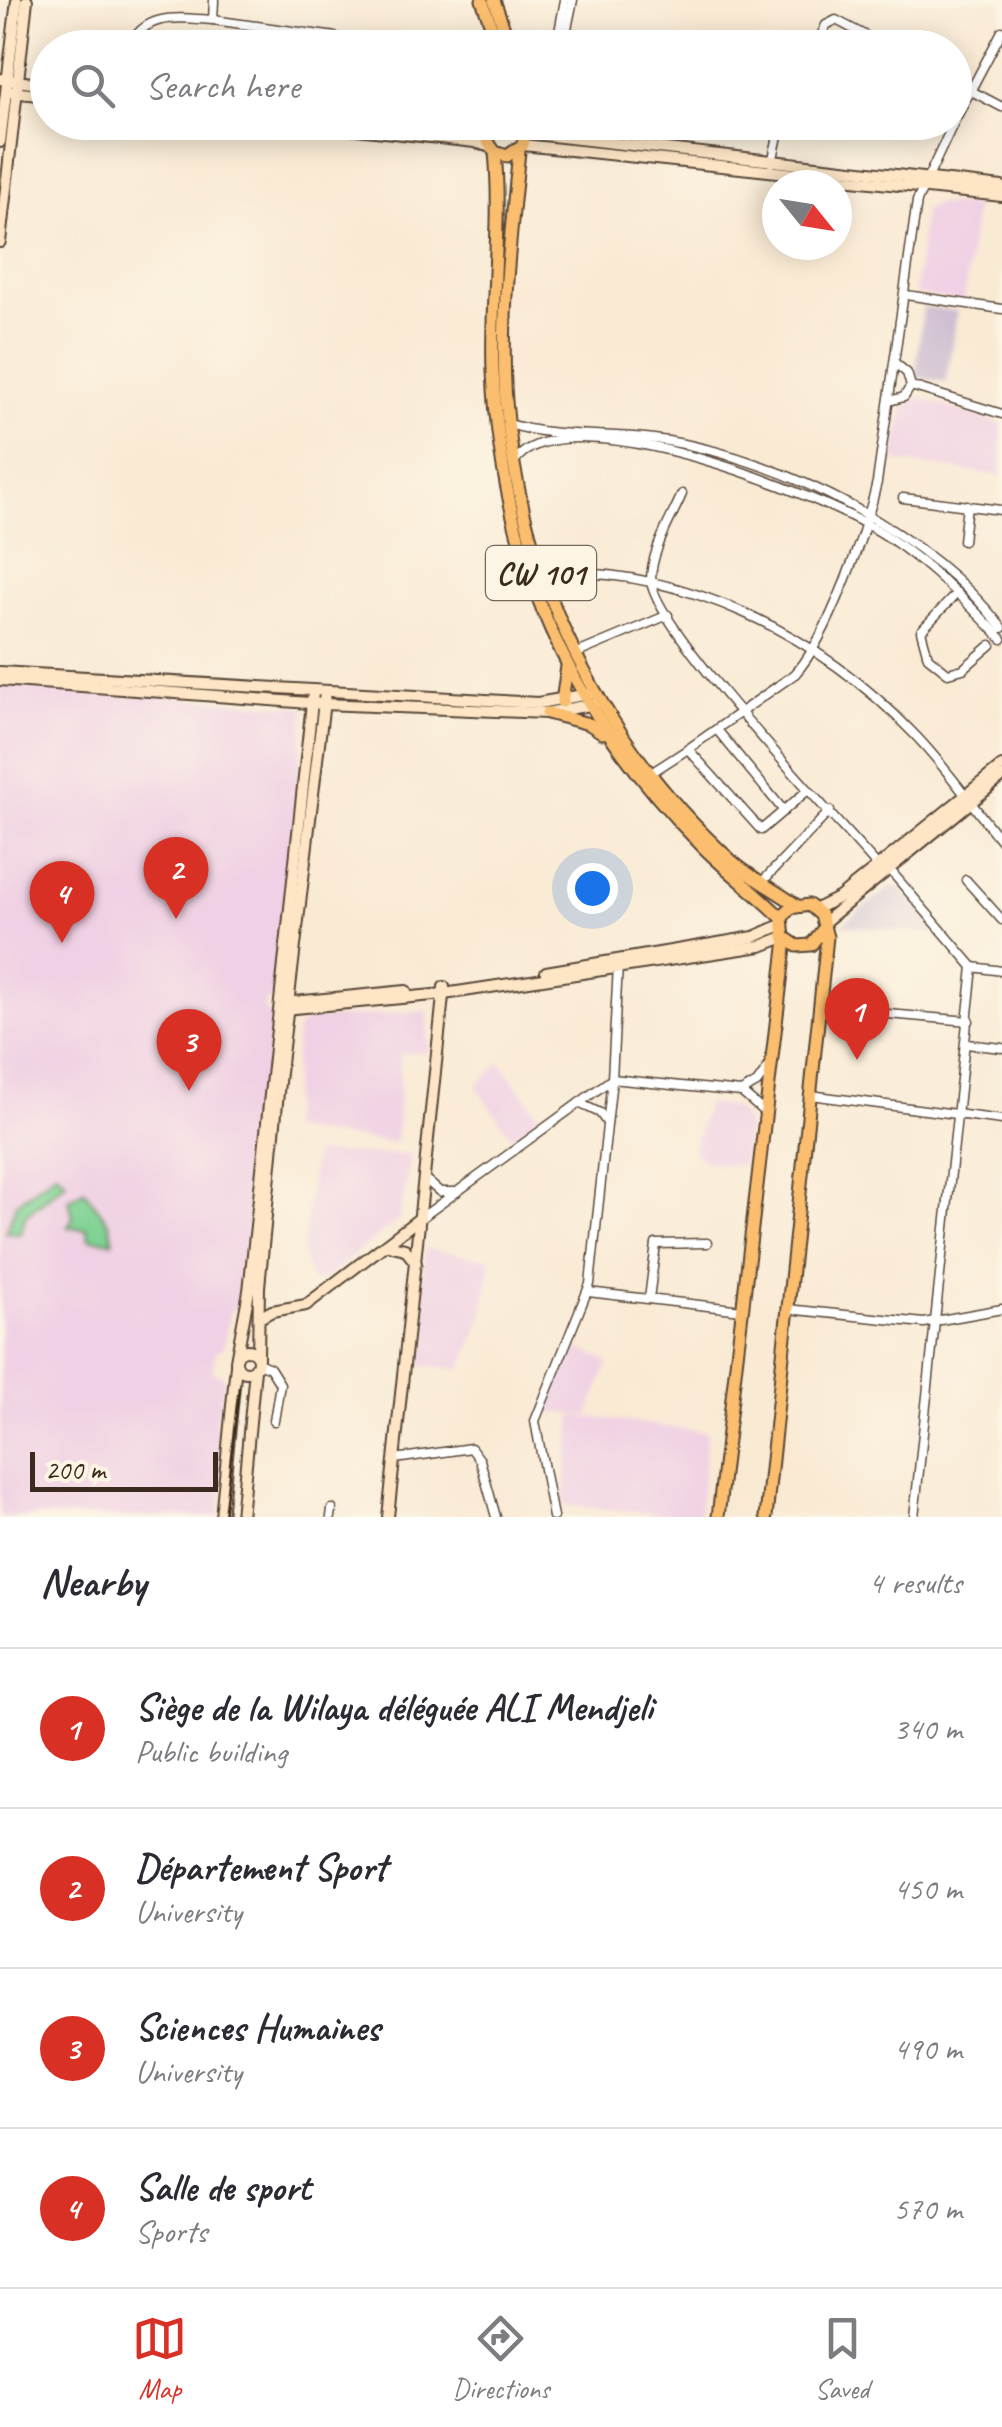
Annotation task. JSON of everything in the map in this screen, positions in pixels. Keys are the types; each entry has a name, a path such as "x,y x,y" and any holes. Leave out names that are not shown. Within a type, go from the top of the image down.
{"main road":[{"path":"0,242 16,0"},
{"path":"0,142 27,0"},
{"path":"482,0 493,30"},
{"path":"494,0 505,30"},
{"path":"422,140 493,150 508,156 517,140"},
{"path":"493,140 493,150"},
{"name":"CW 101","path":"521,140 507,319 509,424 514,462 541,573 612,741 700,844 783,930"},
{"path":"577,140 1002,196"},
{"name":"CW 101","path":"493,150 493,367 498,446 527,573 566,666 592,699 697,826 761,883 796,905"},
{"path":"922,184 1002,187"},
{"path":"556,707 566,666"},
{"path":"0,672 318,698"},
{"path":"0,680 556,707 592,699"},
{"path":"221,1517 236,1360 247,1308 285,1005 318,698"},
{"path":"556,707 612,741"},
{"path":"783,930 798,946 811,945 823,926 1002,766"},
{"path":"968,800 1002,778"},
{"path":"718,1517 783,930 796,905 816,909 884,869"},
{"path":"766,1517 827,938 816,909"},
{"path":"285,1005 444,991 618,964 783,930"},
{"path":"388,1517 444,991"},
{"path":"241,1517 285,1005"},
{"path":"247,1308 306,1305 421,1218"},
{"path":"388,1245 405,1249 416,1264"},
{"path":"260,1307 274,1309"},
{"path":"236,1360 246,1349 257,1363"},
{"path":"236,1360 243,1372 257,1363"}],"street":[{"path":"213,20 214,0"},
{"path":"559,30 565,0"},
{"path":"567,30 573,0"},
{"path":"139,30 159,18 213,20 280,30"},
{"path":"824,30 836,20 855,30"},
{"path":"972,88 1002,31"},
{"path":"972,91 1002,107"},
{"path":"771,168 777,140"},
{"path":"652,772 794,674 813,646 867,520 922,184 945,140"},
{"path":"906,295 1002,310"},
{"path":"889,402 904,397 911,386 908,373 895,362"},
{"path":"911,386 1002,414"},
{"path":"509,424 542,432 626,440"},
{"path":"514,462 527,448 545,440 666,440 736,458 777,472 867,520 932,561 1002,628"},
{"path":"682,494 653,562 651,580 668,614 740,713 973,967 1002,971"},
{"path":"903,498 1001,510"},
{"path":"962,541 967,505"},
{"path":"867,520 957,592 1002,640"},
{"path":"541,573 574,571 651,580 767,622 813,646 917,736 1002,842"},
{"path":"957,592 921,631 928,657 948,673 963,670 991,645"},
{"path":"575,654 668,614"},
{"path":"718,730 784,811"},
{"path":"688,749 757,829 766,828 808,790"},
{"path":"761,883 830,812"},
{"path":"966,880 1002,920"},
{"path":"554,1517 534,1421 588,1292 612,1079 618,964"},
{"path":"914,1517 973,967"},
{"path":"819,1008 969,1022"},
{"path":"966,1044 1002,1048"},
{"path":"741,1092 757,1082 769,1066"},
{"path":"421,1218 612,1079 741,1092 763,1111"},
{"path":"810,1096 1002,1120"},
{"path":"579,1103 600,1113 607,1124"},
{"path":"426,1180 440,1192 459,1191"},
{"path":"649,1299 656,1244 707,1243"},
{"path":"588,1292 742,1310"},
{"path":"788,1310 856,1320 932,1322 1002,1310"},
{"path":"257,1363 270,1368 280,1384 274,1421"},
{"path":"394,1459 471,1448 480,1460 496,1517"}],"shaded area":[{"path":"937,204 975,206 964,301 915,294 924,210"},
{"path":"923,307 957,311 946,382 915,377"},
{"path":"918,397 1002,425 1002,476 894,461 903,408"},
{"path":"0,684 305,707 278,987 275,997 265,1002 265,1011 272,1014 243,1299 230,1313 223,1347 216,1351 212,1371 225,1377 215,1427 226,1442 220,1514 214,1517 0,1517"},
{"path":"892,886 901,887 940,934 841,925"},
{"path":"428,1011 428,1053 401,1053 396,1143 289,1130 297,1030 305,1020"},
{"path":"500,1062 539,1115 512,1138 476,1086"},
{"path":"706,1104 735,1108 747,1123 743,1166 702,1161 693,1149"},
{"path":"314,1153 411,1155 399,1219 327,1277 312,1282 302,1254"},
{"path":"425,1248 491,1259 483,1316 461,1369 416,1365"},
{"path":"572,1345 608,1362 589,1415 544,1412"},
{"path":"573,1415 707,1432 699,1517 563,1505"}],"green space":[{"path":"56,1172 66,1182 25,1216 21,1233 6,1232 16,1204"},
{"path":"84,1190 109,1223 113,1241 89,1239 87,1229 68,1227 73,1217 69,1200"}],"tram line":[{"path":"224,1517 239,1387"}],"place":[{"name":"Département Sport","path":"176,919"},
{"name":"Salle de sport","path":"62,943"},
{"name":"Siège de la Wilaya déléguée ALI Mendjeli","path":"857,1060"},
{"name":"Sciences Humaines","path":"189,1091"}]}
